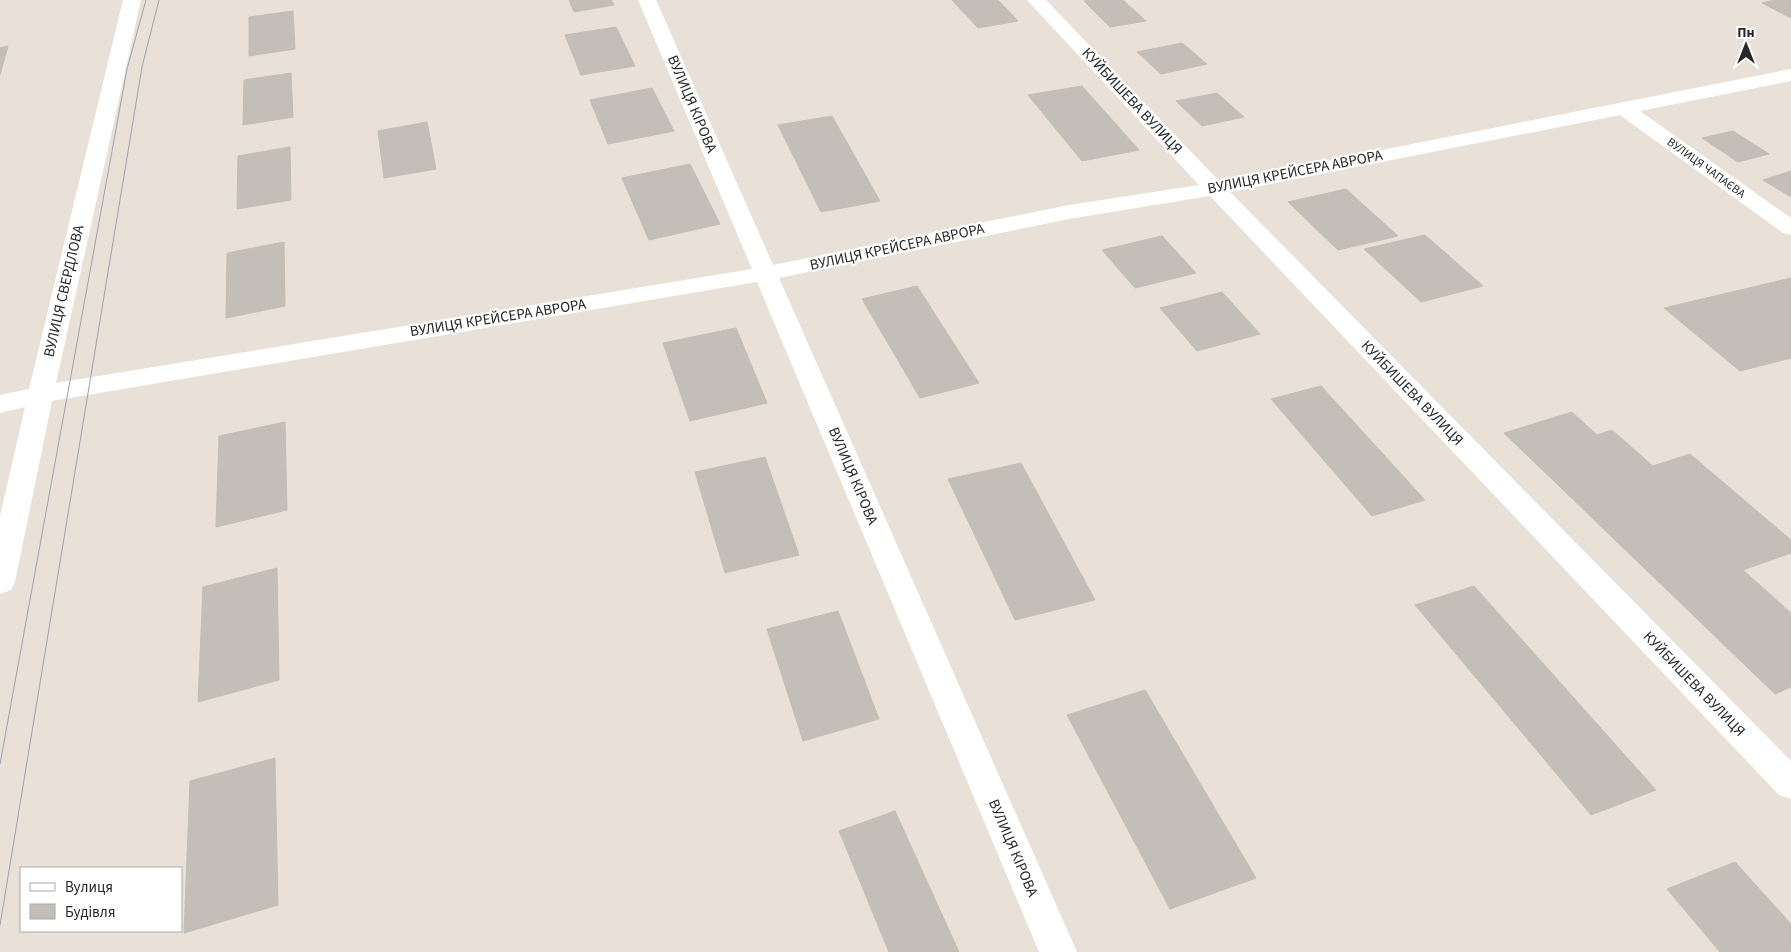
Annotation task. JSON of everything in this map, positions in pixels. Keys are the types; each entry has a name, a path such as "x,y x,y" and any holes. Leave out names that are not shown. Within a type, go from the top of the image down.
{"street":[{"name":"ВУЛИЦЯ СВЕРДЛОВА","path":"0,582 40,397 132,0"},
{"name":"ВУЛИЦЯ КІРОВА","path":"647,0 1058,952"},
{"name":"КУЙБИШЕВА ВУЛИЦЯ","path":"1036,0 1214,189 1791,784"},
{"name":"ВУЛИЦЯ КРЕЙСЕРА АВРОРА","path":"0,404 40,397 68,389 765,274 1069,212 1214,189 1791,75"},
{"name":"ВУЛИЦЯ ЧАПАЄВА","path":"1622,107 1791,228"}],"building":[{"path":"569,0 611,0 614,5 574,12"},
{"path":"952,0 998,0 1018,21 978,28"},
{"path":"1123,0 1146,21 1110,27 1084,1"},
{"path":"1775,0 1791,0 1791,18 1762,3"},
{"path":"293,11 295,49 249,56 249,17"},
{"path":"616,27 635,66 581,75 565,35"},
{"path":"1182,43 1207,64 1161,74 1137,52"},
{"path":"8,46 0,75 0,48"},
{"path":"291,73 293,117 243,125 244,80"},
{"path":"1082,86 1139,150 1082,161 1028,95"},
{"path":"652,88 674,131 608,144 590,100"},
{"path":"1217,93 1244,117 1202,126 1176,101"},
{"path":"832,116 880,201 821,212 778,125"},
{"path":"427,122 436,169 384,178 378,131"},
{"path":"1733,131 1769,154 1738,162 1702,138"},
{"path":"290,147 291,200 237,209 238,156"},
{"path":"690,164 720,224 649,240 622,178"},
{"path":"1791,171 1791,197 1763,180"},
{"path":"1346,189 1398,236 1338,250 1288,202"},
{"path":"1425,235 1483,286 1421,302 1364,249"},
{"path":"1162,236 1196,273 1135,288 1102,250"},
{"path":"284,242 285,306 226,318 227,253"},
{"path":"1791,278 1791,358 1740,371 1664,308"},
{"path":"917,286 979,383 920,398 862,299"},
{"path":"1222,292 1260,334 1197,351 1160,308"},
{"path":"736,328 767,403 690,421 663,343"},
{"path":"1321,386 1425,500 1372,516 1271,399"},
{"path":"1572,412 1597,435 1612,430 1653,466 1690,454 1791,540 1791,553 1743,570 1791,613 1791,687 1775,694 1504,433"},
{"path":"285,422 287,510 216,527 219,436"},
{"path":"765,457 799,555 725,573 695,472"},
{"path":"1021,463 1095,600 1015,620 948,479"},
{"path":"277,568 279,680 198,702 203,587"},
{"path":"1474,586 1656,790 1591,815 1415,605"},
{"path":"838,611 879,719 803,741 767,629"},
{"path":"1145,690 1256,878 1170,909 1067,715"},
{"path":"275,758 278,905 184,933 190,781"},
{"path":"895,811 959,952 889,952 839,831"},
{"path":"1735,862 1791,924 1791,952 1720,952 1667,889"}],"tram line":[{"path":"0,764 127,69 146,0"},
{"path":"0,925 142,67 159,0"}]}
